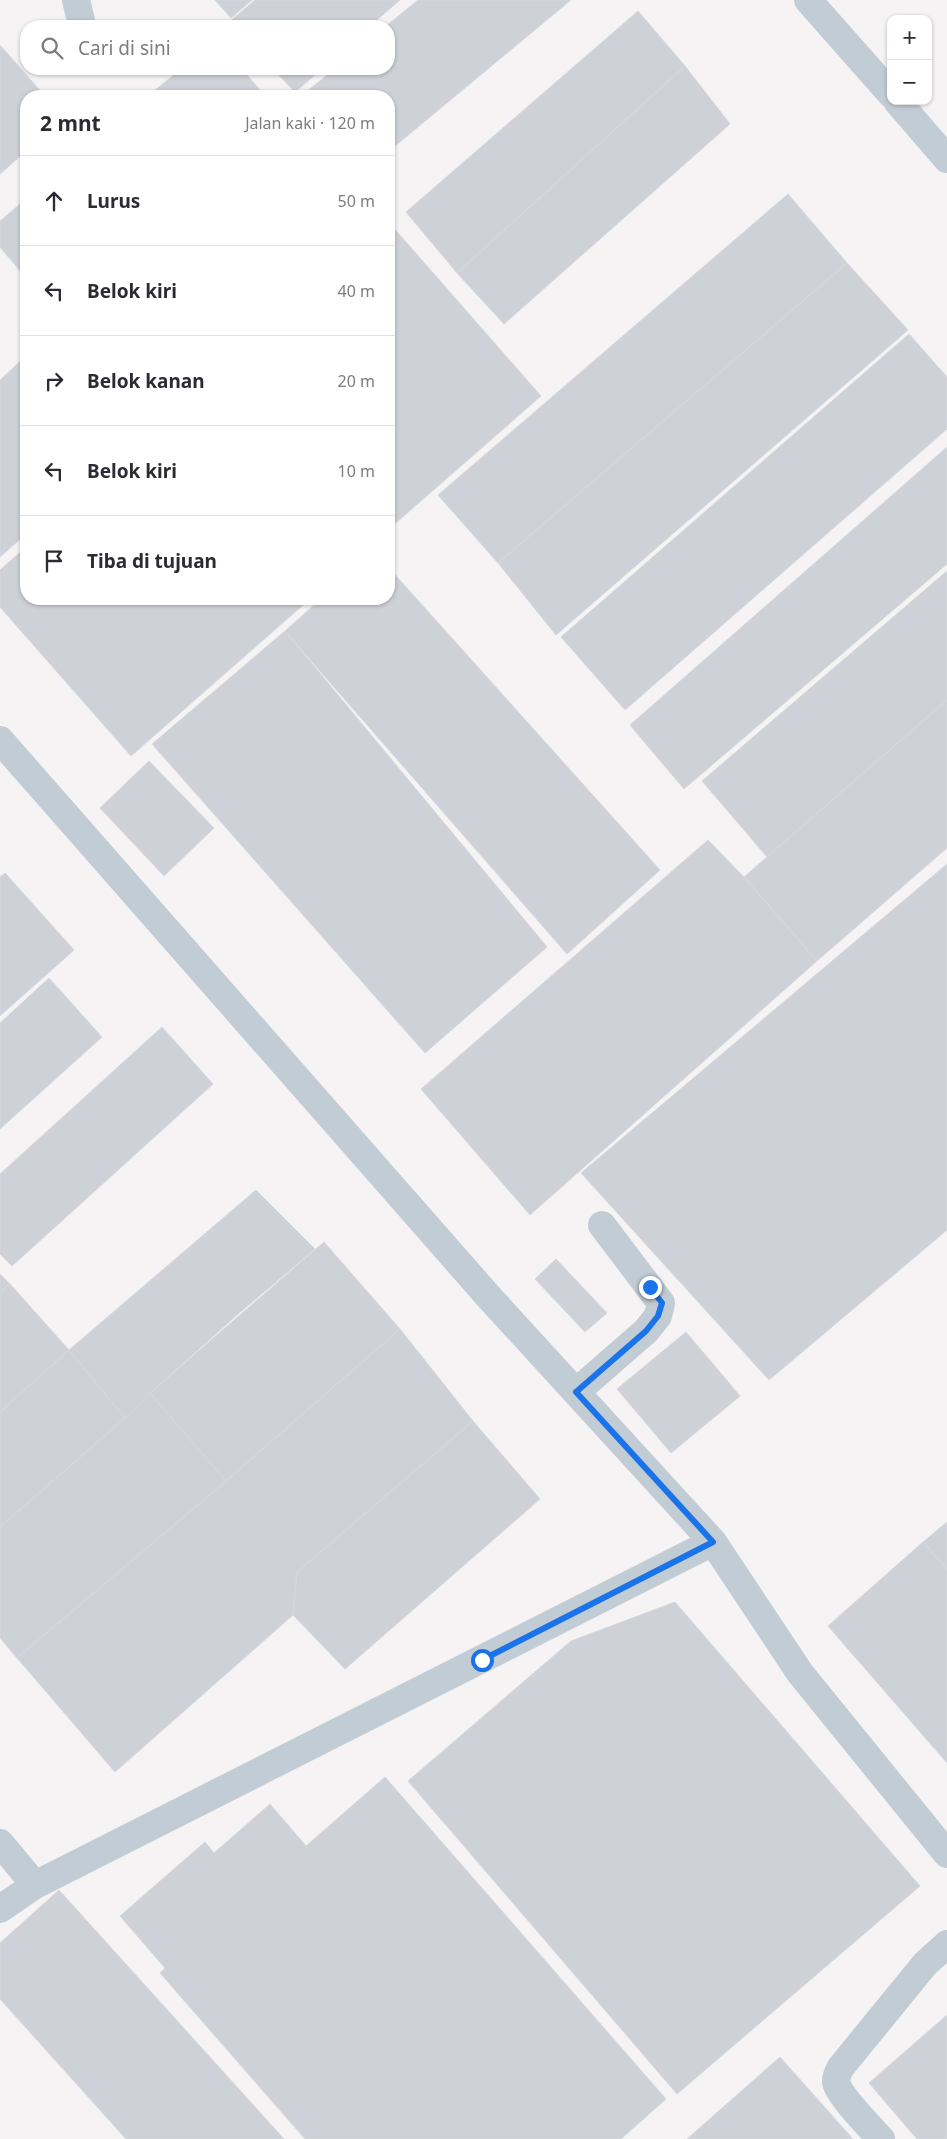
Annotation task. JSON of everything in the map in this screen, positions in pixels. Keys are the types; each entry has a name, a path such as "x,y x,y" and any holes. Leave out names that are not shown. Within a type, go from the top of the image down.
{"lane":[{"path":"808,0 887,89"},
{"path":"900,105 947,159"},
{"path":"0,740 488,1296 713,1542 800,1673 947,1854"},
{"path":"576,1392 646,1331 658,1316 662,1303 602,1225"},
{"path":"0,1909 35,1885 713,1542"},
{"path":"0,1843 35,1885"},
{"path":"881,2139 841,2092 836,2083 836,2075 925,1964 947,1944"}],"building":[{"path":"215,0 252,0 231,18"},
{"path":"255,0 400,0 377,20 232,20"},
{"path":"418,0 571,0 395,146 395,90 309,90 327,75 395,75 395,20 393,20"},
{"path":"638,11 685,66 457,273 406,212"},
{"path":"0,45 20,68 20,75 26,75 40,90 20,90 20,156 0,174"},
{"path":"685,66 730,124 504,324 457,273"},
{"path":"174,75 247,75 260,90 155,90"},
{"path":"279,75 315,75 297,90 293,90"},
{"path":"788,194 847,263 498,563 438,495"},
{"path":"20,204 20,271 0,247 0,221"},
{"path":"395,229 541,396 395,524"},
{"path":"847,263 908,330 556,635 498,563"},
{"path":"909,334 947,377 947,429 625,710 561,637"},
{"path":"20,362 20,539 0,557 0,380"},
{"path":"947,447 947,564 684,789 630,725"},
{"path":"20,552 20,605 303,605 131,756 0,607 0,570"},
{"path":"947,571 947,700 767,857 702,781"},
{"path":"395,575 660,870 567,954 285,631 314,605 395,605"},
{"path":"285,631 547,947 425,1053 152,744"},
{"path":"947,700 947,848 817,961 744,877"},
{"path":"149,761 214,828 164,876 100,808"},
{"path":"708,840 744,877 817,961 530,1215 421,1089"},
{"path":"947,864 947,1230 769,1380 581,1173"},
{"path":"5,873 74,950 0,1016 0,877"},
{"path":"49,978 102,1037 0,1129 0,1023"},
{"path":"162,1027 213,1084 12,1266 0,1254 0,1174"},
{"path":"256,1190 315,1249 238,1314 125,1418 69,1350"},
{"path":"324,1242 400,1329 226,1481 150,1393"},
{"path":"556,1259 607,1313 585,1332 535,1279"},
{"path":"0,1274 10,1284 0,1292"},
{"path":"10,1284 69,1350 0,1412 0,1292"},
{"path":"400,1329 473,1421 297,1572 293,1615 115,1772 17,1658 226,1481"},
{"path":"686,1332 740,1396 671,1453 617,1389"},
{"path":"69,1350 125,1418 0,1527 0,1412"},
{"path":"150,1393 226,1481 17,1658 0,1638 0,1527 125,1418"},
{"path":"473,1421 540,1499 345,1669 293,1615 297,1572"},
{"path":"947,1522 947,1569 923,1542"},
{"path":"923,1542 947,1569 947,1763 828,1626"},
{"path":"675,1602 920,1886 677,2094 408,1781 571,1641"},
{"path":"385,1777 666,2099 621,2139 305,2139 160,1973 165,1968 120,1916 205,1842 214,1853 270,1804 306,1846"},
{"path":"59,1890 284,2139 126,2139 0,1999 0,1943"},
{"path":"947,2015 947,2139 917,2139 869,2083"},
{"path":"780,2057 853,2139 687,2139"}],"route":[{"path":"482,1660 713,1542 576,1392 646,1331 658,1316 662,1303 650,1287"}]}
